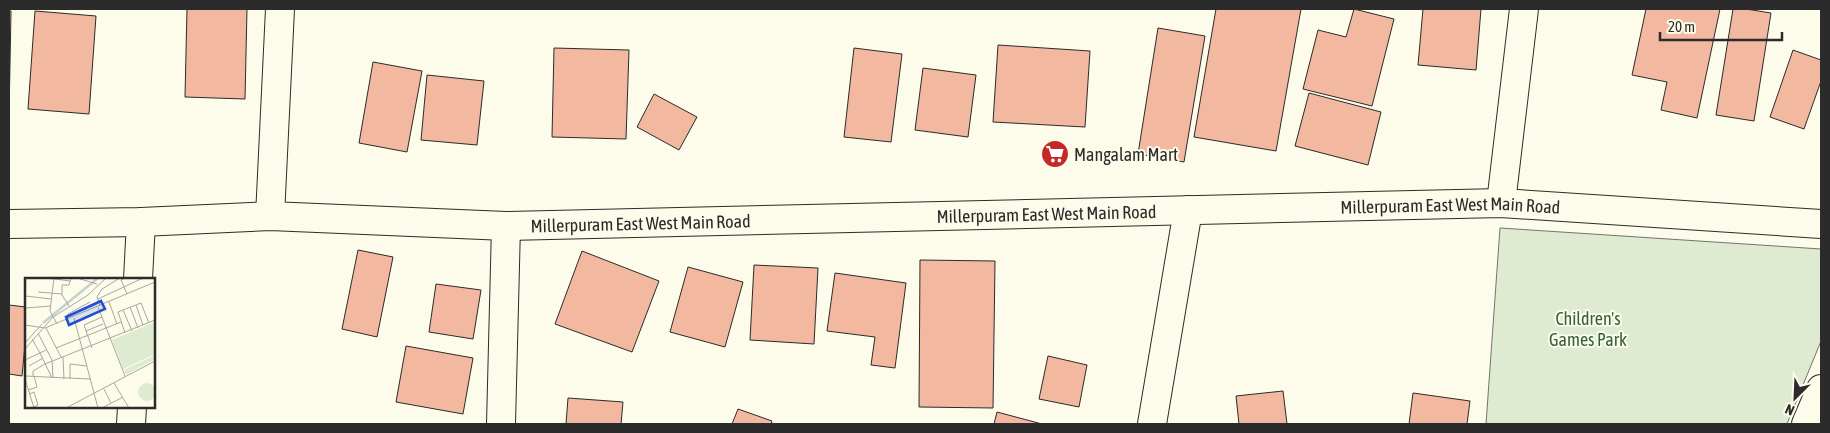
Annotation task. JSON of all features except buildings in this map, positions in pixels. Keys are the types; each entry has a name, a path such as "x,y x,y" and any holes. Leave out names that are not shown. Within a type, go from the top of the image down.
{"street":[{"path":"270,216 280,9"},
{"path":"1501,202 1524,9"},
{"name":"Millerpuram East West Main Road","path":"9,224 141,222 270,216 506,226 1501,202 1821,224"},
{"path":"1152,424 1188,210"},
{"path":"138,278 141,222"},
{"path":"501,424 506,226"},
{"path":"1806,424 1821,389"},
{"path":"131,424 132,408"}],"green space":[{"name":"Children's Games Park","path":"1500,228 1821,249 1821,341 1787,424 1486,424"}],"place":[{"name":"Mangalam Mart","path":"1055,154"}]}
